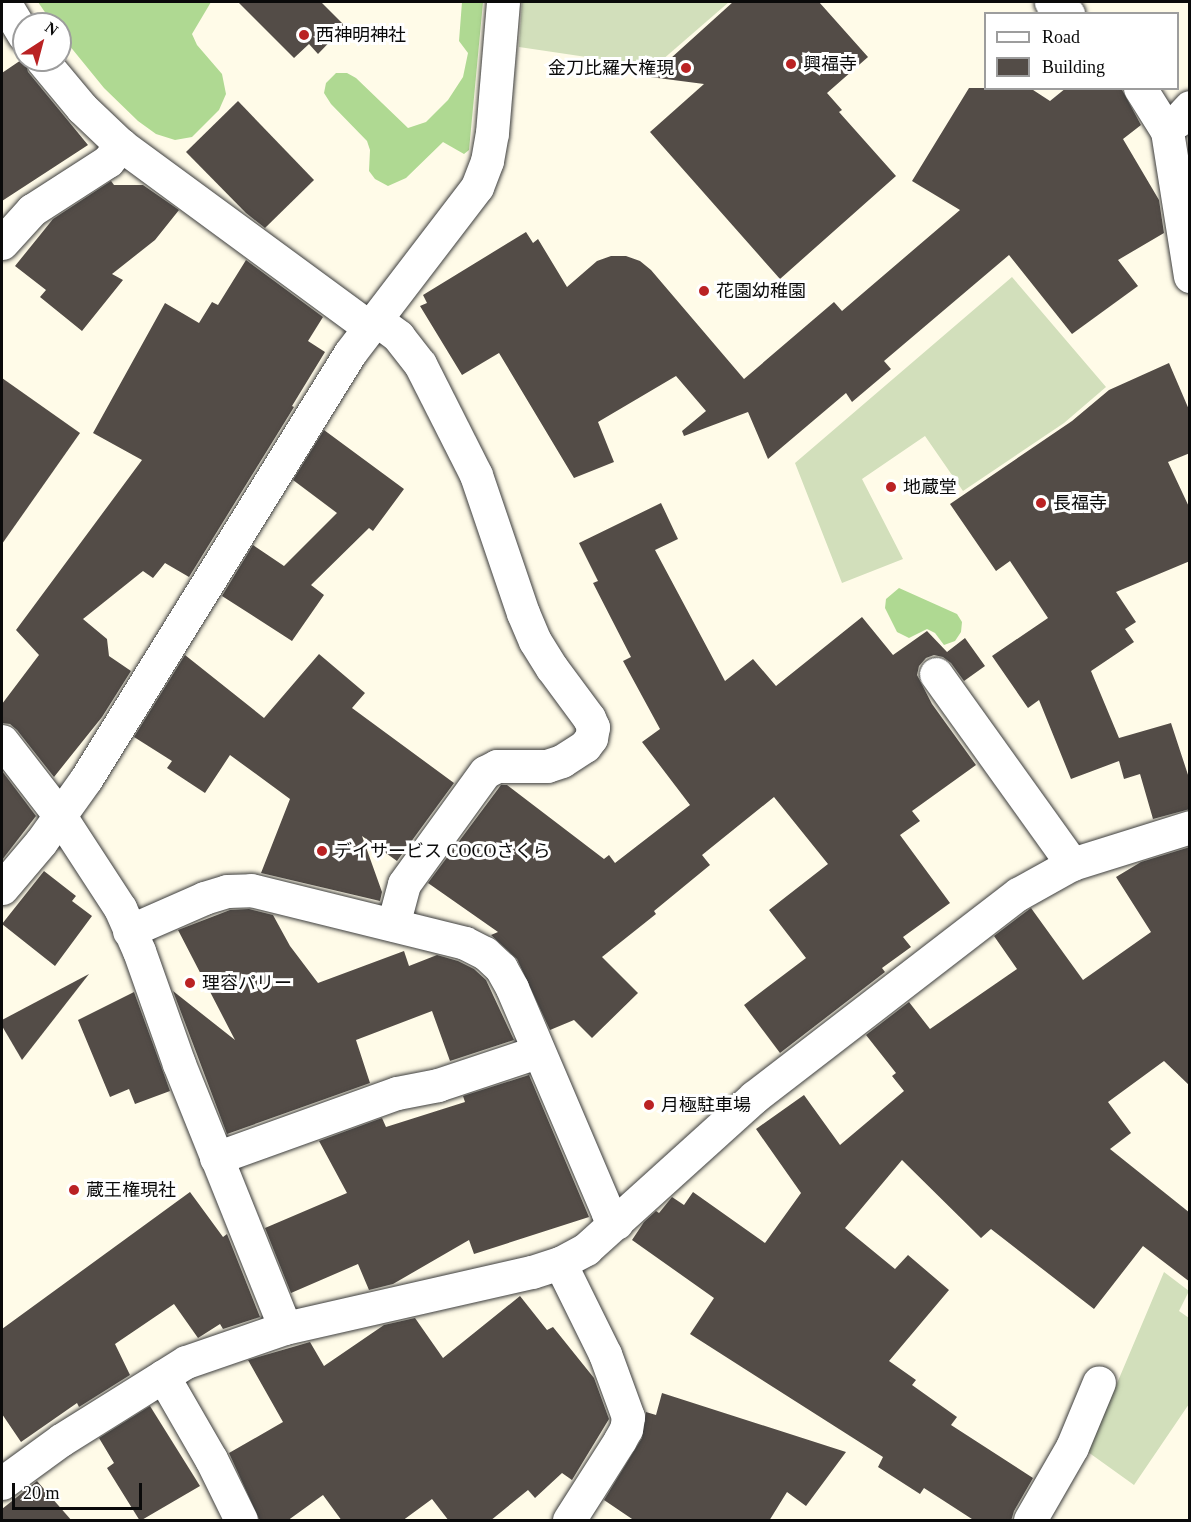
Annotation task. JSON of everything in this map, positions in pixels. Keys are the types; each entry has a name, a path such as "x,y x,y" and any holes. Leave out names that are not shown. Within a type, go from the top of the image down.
{"street":[{"path":"4,2 12,15"},
{"path":"2,888 60,816 86,779 327,387 372,323 460,211 480,180 487,161 492,133 503,2"},
{"path":"1051,2 1065,12"},
{"path":"52,72 82,108 121,145 372,323 398,336 420,364 476,475 523,613 535,641 593,727 591,738 585,746 562,761 547,766 497,766 486,772 404,884 393,925"},
{"path":"1143,90 1177,117 1170,146 1190,276"},
{"path":"2,243 32,210 108,160 121,145"},
{"path":"936,674 1072,864"},
{"path":"2,741 60,816 120,908 216,1158 285,1329"},
{"path":"6,1468 163,1376 203,1356 285,1329 532,1272 560,1263 586,1249 617,1223 715,1130 778,1078 1018,894 1072,864 1101,853 1190,827"},
{"path":"129,931 204,898 227,891 251,890 465,943 485,953 501,969 512,988 537,1052 608,1214 617,1223"},
{"path":"216,1158 397,1093 438,1086 537,1052"},
{"path":"560,1263 605,1354 628,1417 621,1440 568,1521"},
{"path":"163,1376 211,1459 241,1521"},
{"path":"1030,1521 1067,1457 1100,1382"}],"green space":[{"path":"38,2 211,2 192,34 197,45 222,74 226,94 219,110 192,137 175,140 156,134 138,121 104,88 72,49 72,12 45,12"},
{"path":"462,2 483,2 469,150 464,154 443,142 406,178 388,186 375,179 369,171 370,150 367,141 331,104 324,93 326,83 336,73 347,73 356,78 408,128 426,122 448,100 463,77 468,53 459,41"},
{"path":"522,2 729,2 654,67 519,47"},
{"path":"1012,277 1106,387 1064,423 963,491 925,436 862,479 903,559 842,583 795,463"},
{"path":"899,588 957,614 962,622 961,632 955,641 944,645 935,633 927,629 909,638 897,632 885,608 886,599"},
{"path":"1164,1272 1189,1291 1179,1311 1189,1318 1189,1404 1134,1485 1088,1452"}],"building":[{"name":"西神明神社","path":"238,2 321,2 345,26 318,54 309,44 294,58"},
{"path":"733,2 819,2 868,57 827,93 842,110 839,112 896,176 780,279 650,132 704,84 650,77"},
{"path":"12,66 12,72 28,72 88,145 2,201 2,73"},
{"path":"969,88 1033,90 1050,101 1064,90 1122,90 1141,125 1123,139 1159,200 1164,233 1118,260 1138,286 1072,334 1009,255 884,361 891,369 852,402 846,393 768,459 748,412 684,436 682,431 706,411 676,376 598,422 614,462 574,478 499,353 462,375 420,306 427,303 423,295 526,232 533,243 538,239 567,287 597,261 611,256 626,256 640,261 651,270 744,379 834,302 842,311 960,210 912,181"},
{"path":"238,101 314,180 265,228 246,213 186,152"},
{"path":"111,181 114,185 143,185 179,210 155,240 112,274 123,280 82,331 40,297 46,290 15,266 53,219"},
{"path":"246,260 323,317 308,341 325,352 292,406 294,407 189,577 165,563 153,578 143,571 83,619 107,639 109,656 131,671 102,717 54,777 17,730 10,724 2,723 2,704 39,655 16,630 142,460 93,433 165,303 199,323 212,302 218,305"},
{"path":"1169,363 1190,412 1190,453 1168,462 1190,509 1190,561 1116,592 1136,622 1125,629 1134,642 1091,671 1119,738 1171,723 1190,781 1190,809 1153,819 1140,774 1124,779 1119,761 1071,779 1039,700 1028,708 992,656 1048,618 1010,561 996,571 950,504 1072,421 1109,390"},
{"path":"2,378 80,433 2,544"},
{"path":"324,430 404,489 373,531 369,528 311,585 324,595 292,641 222,596 253,545 284,566 337,513 293,480"},
{"path":"661,503 678,539 655,550 725,681 753,659 776,686 862,617 893,655 927,631 947,652 965,638 985,666 964,681 951,663 943,657 934,655 926,658 919,666 917,675 932,704 976,765 912,811 920,821 900,835 950,903 903,937 911,947 882,968 885,972 780,1053 744,1005 806,958 769,910 828,864 774,797 702,855 710,865 654,911 656,914 602,957 638,993 592,1038 574,1020 550,1030 517,959 491,935 498,932 428,883 501,785 507,785 604,859 609,855 615,863 690,805 642,742 660,729 623,661 631,657 593,583 598,581 579,543"},
{"path":"319,654 365,693 352,708 454,783 397,861 362,836 382,892 380,901 261,873 290,799 230,755 205,793 167,768 172,761 134,737 185,655 264,718"},
{"path":"2,771 36,816 2,860"},
{"path":"1190,847 1190,1086 1164,1061 1108,1102 1131,1133 1110,1149 1190,1213 1190,1282 1143,1246 1094,1309 991,1229 981,1238 902,1160 845,1228 895,1269 908,1255 949,1290 889,1361 916,1380 912,1385 957,1417 951,1425 1033,1478 1014,1511 1011,1521 975,1521 924,1488 920,1494 878,1467 883,1457 690,1334 714,1298 632,1240 644,1222 656,1211 659,1213 672,1197 684,1205 693,1192 765,1243 801,1193 756,1129 804,1095 840,1145 904,1091 892,1076 896,1073 866,1035 909,1002 930,1029 1017,969 994,936 1031,908 1083,980 1151,932 1116,877 1141,862"},
{"path":"44,871 76,896 72,901 92,916 55,966 2,924"},
{"path":"249,909 273,915 290,946 318,983 404,951 409,966 437,955 458,961 474,969 486,980 514,1040 450,1061 432,1011 356,1040 370,1083 227,1134 173,991 235,1040 178,930 230,910"},
{"path":"89,974 22,1060 2,1026 2,1020"},
{"path":"134,992 170,1091 135,1104 129,1089 110,1097 78,1020"},
{"path":"529,1075 589,1217 474,1254 469,1240 393,1284 369,1290 358,1264 291,1293 265,1228 347,1193 319,1141 382,1118 386,1127 465,1102 463,1096"},
{"path":"190,1192 223,1237 227,1234 260,1317 223,1329 220,1324 198,1338 174,1304 115,1344 130,1375 79,1407 77,1403 21,1442 2,1414 2,1329"},
{"path":"520,1296 547,1330 553,1327 594,1378 609,1419 572,1480 562,1473 535,1498 528,1490 490,1521 449,1521 432,1499 402,1521 342,1521 323,1495 287,1521 260,1521 229,1453 283,1422 248,1360 310,1342 324,1366 384,1325 415,1318 443,1358"},
{"path":"662,1393 846,1452 806,1506 787,1492 769,1521 635,1521 604,1500 642,1438 646,1412 656,1415"},
{"path":"150,1406 200,1486 140,1521 107,1468 114,1463 99,1438"},
{"path":"37,1481 72,1521 2,1521 2,1509"}],"place":[{"name":"西神明神社","path":"304,35"},
{"name":"興福寺","path":"791,64"},
{"name":"金刀比羅大権現","path":"686,68"},
{"name":"花園幼稚園","path":"704,291"},
{"name":"地蔵堂","path":"891,487"},
{"name":"長福寺","path":"1041,503"},
{"name":"デイサービス COCOさくら","path":"322,851"},
{"name":"理容パリー","path":"190,983"},
{"name":"月極駐車場","path":"649,1105"},
{"name":"蔵王権現社","path":"74,1190"}]}
